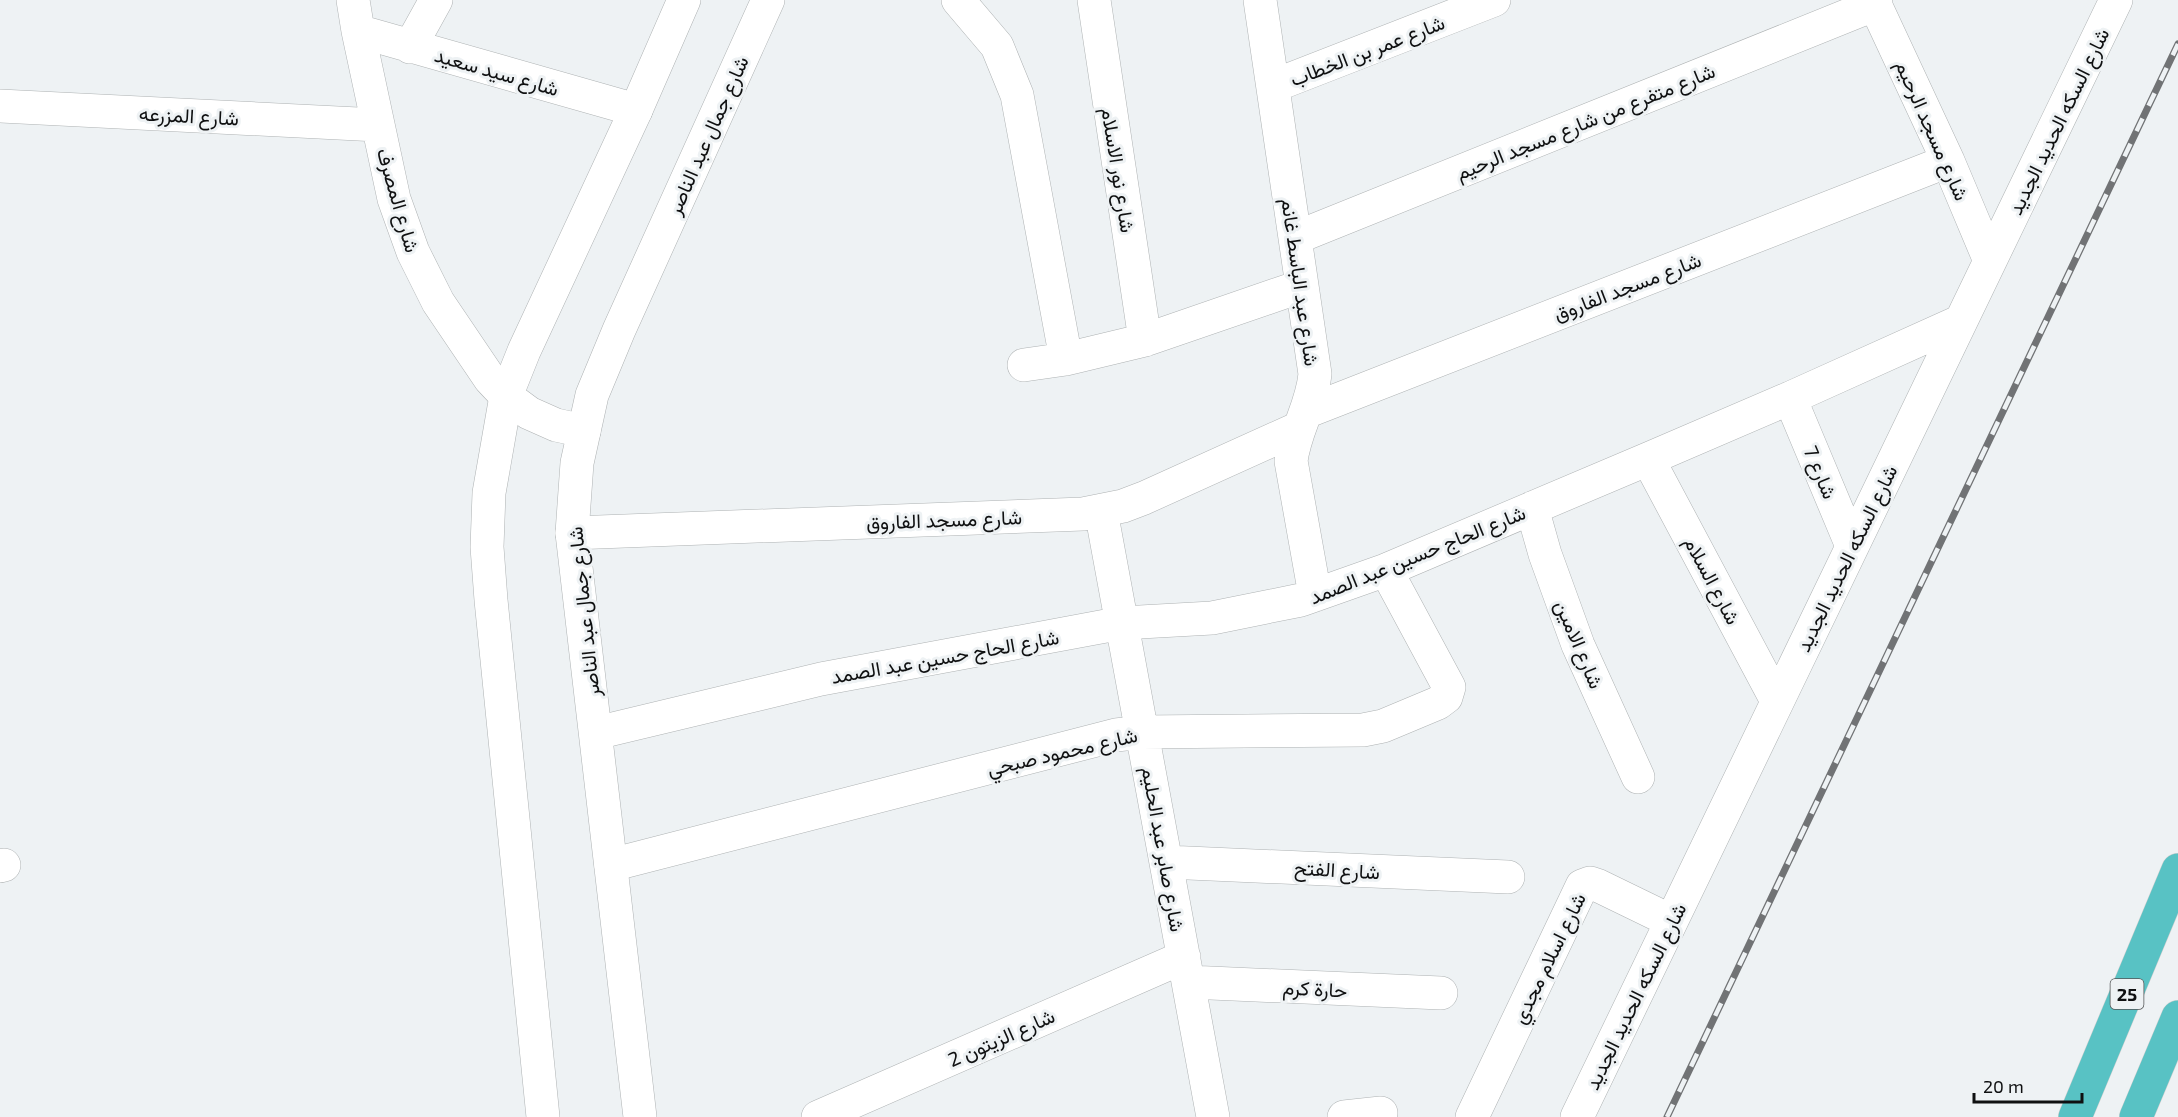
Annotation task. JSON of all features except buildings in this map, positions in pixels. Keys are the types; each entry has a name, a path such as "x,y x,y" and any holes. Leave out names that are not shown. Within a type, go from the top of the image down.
{"highway":[{"name":"25","path":"2075,1117 2178,870"},
{"path":"2136,1117 2178,1017"}],"street":[{"path":"410,47 436,0"},
{"path":"543,1117 491,600 487,547 489,494 506,396 536,324 636,110 684,0"},
{"name":"شارع جمال عبد الناصر","path":"640,1117 572,533 577,463 592,395 768,0"},
{"path":"958,0 998,46 1017,95 1066,359"},
{"name":"شارع نور الاسلام","path":"1094,0 1145,340"},
{"name":"شارع عبد الباسط غانم","path":"1260,0 1316,374 1313,393 1293,444 1291,461 1315,595"},
{"name":"شارع عمر بن الخطاب","path":"1273,86 1494,0"},
{"name":"شارع السكه الحديد الجديد","path":"1577,1117 2116,0"},
{"name":"شارع مسجد الرحيم","path":"1875,2 1948,161 1990,261"},
{"name":"شارع متفرع من شارع مسجد الرحيم","path":"1295,238 1875,2"},
{"name":"شارع سيد سعيد","path":"355,16 410,47 636,110"},
{"name":"شارع المصرف","path":"355,16 394,199 413,252 438,302 490,379 506,396 529,413 555,425 584,431"},
{"name":"شارع المزرعه","path":"0,106 378,125"},
{"name":"شارع مسجد الفاروق","path":"572,533 1064,515 1101,511 1144,498 1303,420 1948,161"},
{"path":"1024,365 1066,359 1145,340 1302,286"},
{"name":"شارع الحاج حسين عبد الصمد","path":"596,733 821,679 1122,623 1212,618 1301,600 1386,570 1790,398 1961,321"},
{"name":"شارع 7","path":"1790,398 1852,546"},
{"name":"شارع السلام","path":"1648,459 1778,701"},
{"name":"شارع الامين","path":"1532,508 1545,554 1574,636 1638,777"},
{"name":"شارع صابر عبد الحليم","path":"1101,511 1186,969 1205,1114"},
{"name":"شارع محمود صبحي","path":"611,865 1116,735 1142,732 1364,730 1383,726 1438,703 1446,697 1449,687 1386,570"},
{"name":"شارع الفتح","path":"1166,862 1508,877"},
{"name":"شارع اسلام مجدي","path":"1472,1117 1582,886 1590,883 1599,886 1671,921"},
{"name":"حارة كرم","path":"1186,969 1441,993"},
{"name":"شارع الزيتون 2","path":"818,1117 1186,969"},
{"path":"1344,1117 1381,1113"}],"railway":[{"path":"1667,1117 2178,44"}]}
